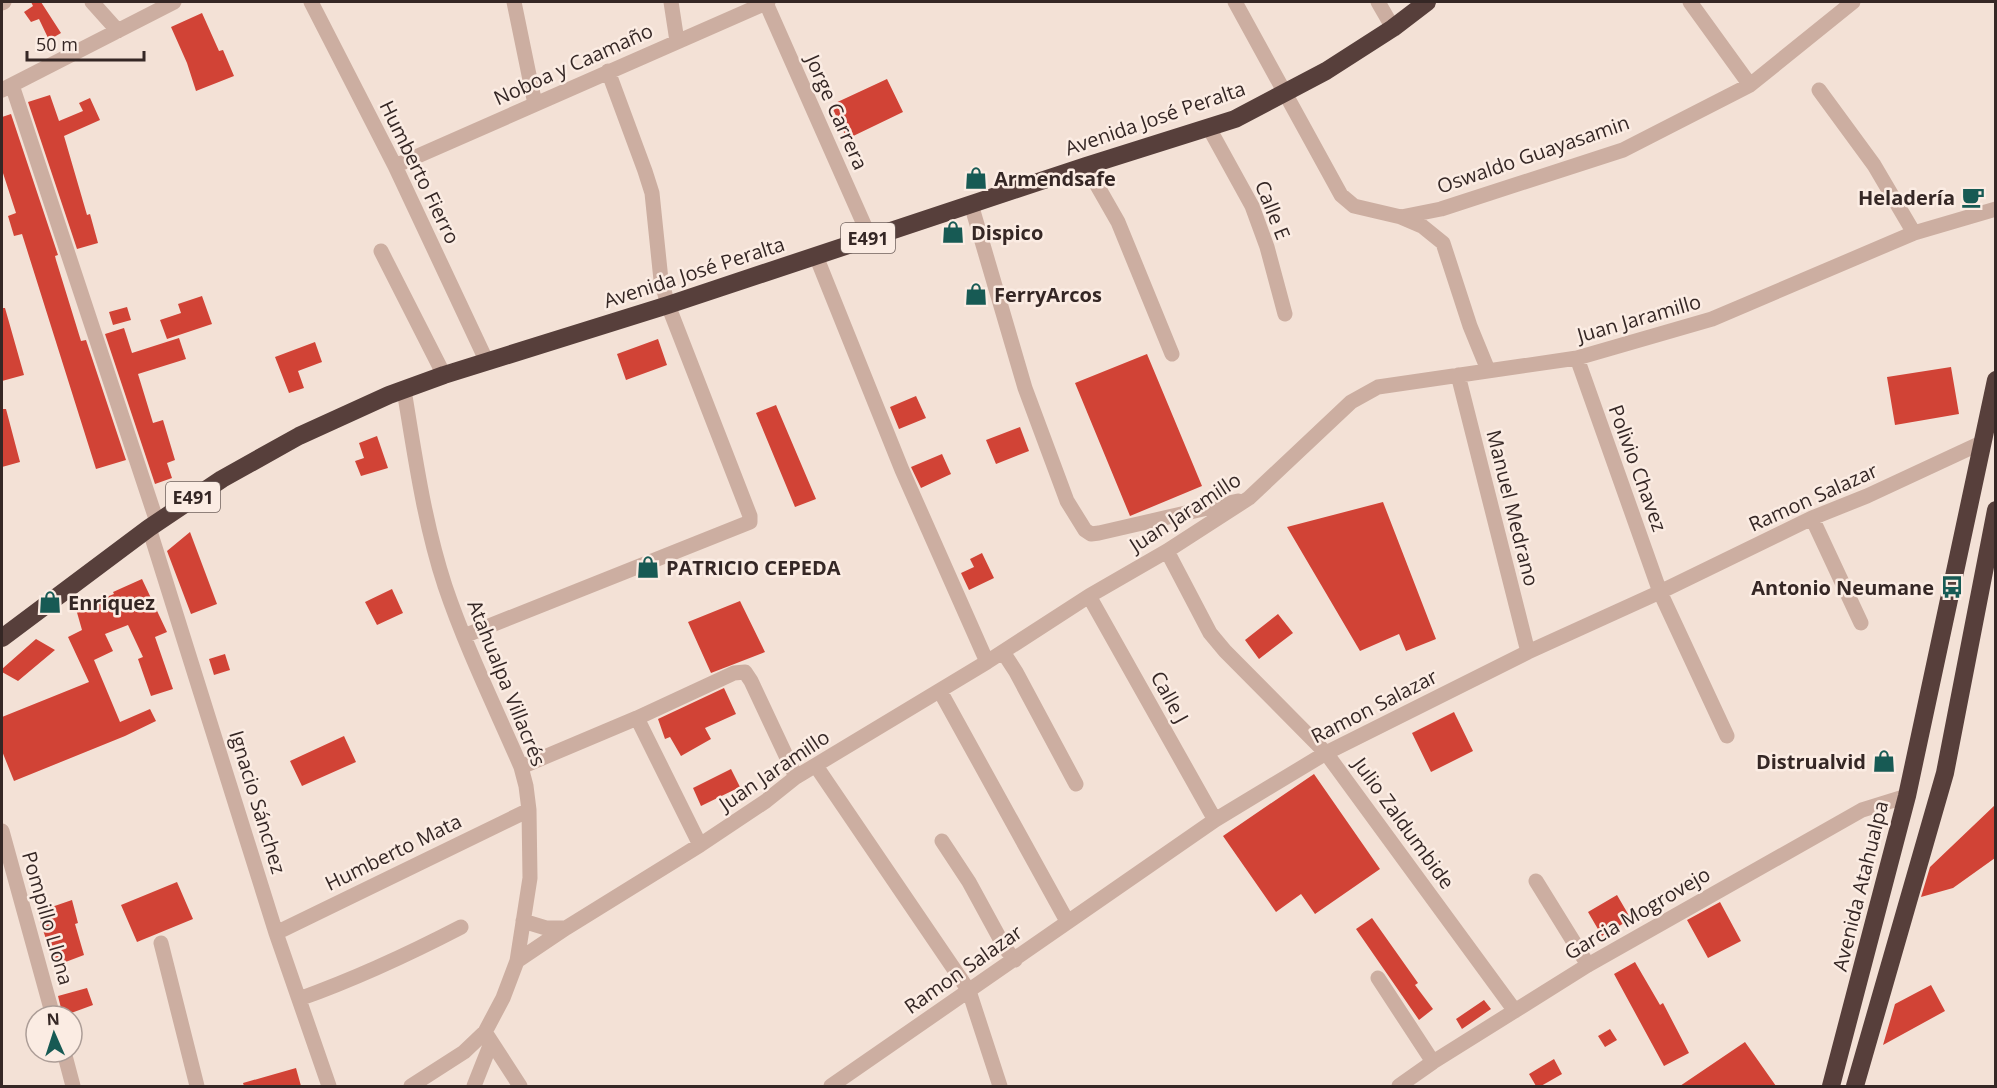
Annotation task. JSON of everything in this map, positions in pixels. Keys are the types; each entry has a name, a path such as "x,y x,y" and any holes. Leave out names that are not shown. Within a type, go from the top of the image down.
{"highway":[{"name":"Avenida José Peralta","path":"2,638 193,497 299,436 444,375 668,305 1234,119 1326,71 1393,28 1427,2"},
{"name":"Avenida Atahualpa","path":"1832,1086 1907,796 1995,380"},
{"path":"1856,1086 1945,773 1995,510"}],"street":[{"path":"92,2 117,31"},
{"path":"7,87 174,2"},
{"name":"Humberto Fierro","path":"311,2 395,166 487,362"},
{"path":"514,2 535,104"},
{"path":"671,2 677,41"},
{"name":"Noboa y Caamaño","path":"395,166 767,2"},
{"name":"Jorge Carrera","path":"767,2 870,238"},
{"path":"1235,2 1341,195 1354,206 1401,217 1422,226 1443,243 1470,326 1488,370"},
{"path":"1378,2 1393,28"},
{"path":"1690,2 1750,85"},
{"name":"Oswaldo Guayasamin","path":"1401,217 1441,209 1623,150 1750,85 1853,2"},
{"path":"464,636 750,522 750,516 668,305 661,280 652,194 608,71"},
{"name":"Ignacio Sánchez","path":"7,87 153,525 276,933 329,1086"},
{"path":"1820,90 1874,165 1914,233"},
{"name":"Calle E","path":"1209,128 1252,206 1267,247 1285,314"},
{"path":"1086,166 1118,222 1172,354"},
{"path":"971,204 1025,388 1067,501 1085,530 1091,534 1099,533 1249,498"},
{"name":"Juan Jaramillo","path":"517,961 700,845 766,801 796,777 940,691 1249,498 1351,402 1378,387 1576,358 1712,319 1914,233 1995,209"},
{"path":"381,251 444,375"},
{"path":"816,256 902,470 987,662"},
{"name":"Polivio Chavez","path":"1576,358 1660,592 1726,736"},
{"name":"Manuel Medrano","path":"1458,375 1527,652"},
{"name":"Atahualpa Villacrés","path":"404,390 422,500 445,585 464,636 521,766 526,786 529,810 530,878 517,961 488,1037"},
{"name":"Ramon Salazar","path":"831,1086 1215,820 1326,753 1527,652 1660,592 1812,518 1867,496 1981,443"},
{"path":"1812,518 1862,623"},
{"name":"Julio Zaldumbide","path":"1167,551 1210,633 1326,753 1515,1011"},
{"name":"Calle J","path":"1089,596 1215,820"},
{"path":"1003,652 1076,784"},
{"path":"521,766 637,718 734,673 745,672 796,777"},
{"path":"940,691 1067,921"},
{"path":"637,718 700,845"},
{"path":"816,766 969,991 1000,1086"},
{"name":"Garcia Mogrovejo","path":"1399,1086 1433,1062 1588,965 1862,810 1907,796"},
{"name":"Humberto Mata","path":"276,933 529,810"},
{"name":"Pompillo Llona","path":"2,831 50,1004"},
{"path":"942,840 969,882 1005,948 1015,960"},
{"path":"1536,881 1588,965"},
{"path":"523,921 546,928 566,928"},
{"path":"299,999 359,976 461,927"},
{"path":"161,943 197,1086"},
{"path":"1377,978 1433,1062"},
{"path":"411,1086 488,1037"},
{"path":"474,1086 488,1037"},
{"path":"488,1037 520,1086"},
{"path":"67,1064 73,1086"}],"building":[{"path":"31,2 41,2 61,33 49,40 39,19 31,22 24,12 33,6"},
{"path":"202,13 219,51 223,50 234,76 196,91 187,63 171,27"},
{"path":"887,79 903,112 847,139 831,105"},
{"path":"50,95 59,121 83,111 79,103 90,98 100,120 64,136 87,215 90,214 98,243 77,249 28,102"},
{"path":"11,114 58,255 55,256 56,260 81,341 86,340 126,460 96,469 22,234 14,236 8,216 16,213 2,170 2,117"},
{"path":"202,296 212,324 167,339 160,320 181,313 178,304"},
{"path":"127,307 131,320 113,325 109,312"},
{"path":"2,308 5,308 24,375 2,381"},
{"path":"124,328 132,353 179,338 186,359 138,374 153,423 163,420 175,460 167,463 172,478 155,484 105,334"},
{"path":"658,339 667,365 626,380 617,354"},
{"path":"315,342 322,362 298,371 304,388 289,393 275,357"},
{"path":"1147,354 1202,486 1130,516 1075,383"},
{"path":"1951,367 1959,414 1895,425 1887,377"},
{"path":"916,396 926,418 899,429 890,407"},
{"path":"776,405 816,499 795,507 756,413"},
{"path":"2,409 6,409 20,462 2,467"},
{"path":"1020,427 1029,451 996,464 986,440"},
{"path":"377,436 388,468 361,476 355,461 364,458 359,443"},
{"path":"942,454 951,474 921,488 911,467"},
{"path":"1383,502 1436,639 1406,651 1399,634 1360,651 1287,527"},
{"path":"190,532 217,604 191,614 167,551"},
{"path":"982,553 994,578 969,590 961,573 974,567 970,559"},
{"path":"142,579 167,632 155,637 173,689 151,696 138,659 143,657 128,625 105,634 113,651 94,660 120,722 150,709 156,721 14,781 2,751 2,717 89,682 68,637 82,630 76,609 114,594 113,592"},
{"path":"392,589 403,613 377,625 365,602"},
{"path":"740,601 765,652 711,673 688,622"},
{"path":"1278,614 1293,633 1259,659 1245,640"},
{"path":"36,639 55,650 18,681 2,672 2,669"},
{"path":"225,654 230,670 214,675 209,659"},
{"path":"724,688 736,714 705,728 711,739 681,756 670,737 665,739 658,719"},
{"path":"1454,712 1473,751 1431,772 1412,733"},
{"path":"344,736 356,762 302,786 290,761"},
{"path":"731,769 740,787 701,806 693,788"},
{"path":"1314,774 1380,869 1315,914 1301,894 1276,912 1223,836"},
{"path":"1995,805 1995,858 1953,888 1921,897 1930,867"},
{"path":"177,882 193,919 137,942 121,905"},
{"path":"1617,895 1631,919 1602,936 1588,912"},
{"path":"72,900 78,923 75,924 84,955 55,966 37,912"},
{"path":"1720,902 1741,941 1708,958 1687,920"},
{"path":"1372,918 1418,983 1415,985 1433,1009 1419,1020 1356,929"},
{"path":"1635,962 1660,1005 1663,1003 1689,1053 1664,1066 1614,974"},
{"path":"1931,985 1945,1011 1883,1045 1895,1004"},
{"path":"87,988 93,1005 84,1008 84,1004 60,1004 58,996"},
{"path":"1484,1000 1491,1009 1462,1029 1456,1019"},
{"path":"1610,1029 1617,1040 1605,1047 1598,1036"},
{"path":"1745,1042 1776,1086 1680,1086"},
{"path":"1554,1059 1562,1074 1541,1086 1536,1086 1529,1074"},
{"path":"296,1068 301,1086 244,1086 243,1083"}],"place":[{"name":"Armendsafe","path":"976,178"},
{"name":"Heladería","path":"1973,197"},
{"name":"Dispico","path":"953,232"},
{"name":"FerryArcos","path":"976,294"},
{"name":"PATRICIO CEPEDA","path":"648,567"},
{"name":"Antonio Neumane","path":"1952,587"},
{"name":"Enriquez","path":"50,602"},
{"name":"Distrualvid","path":"1884,761"}]}
